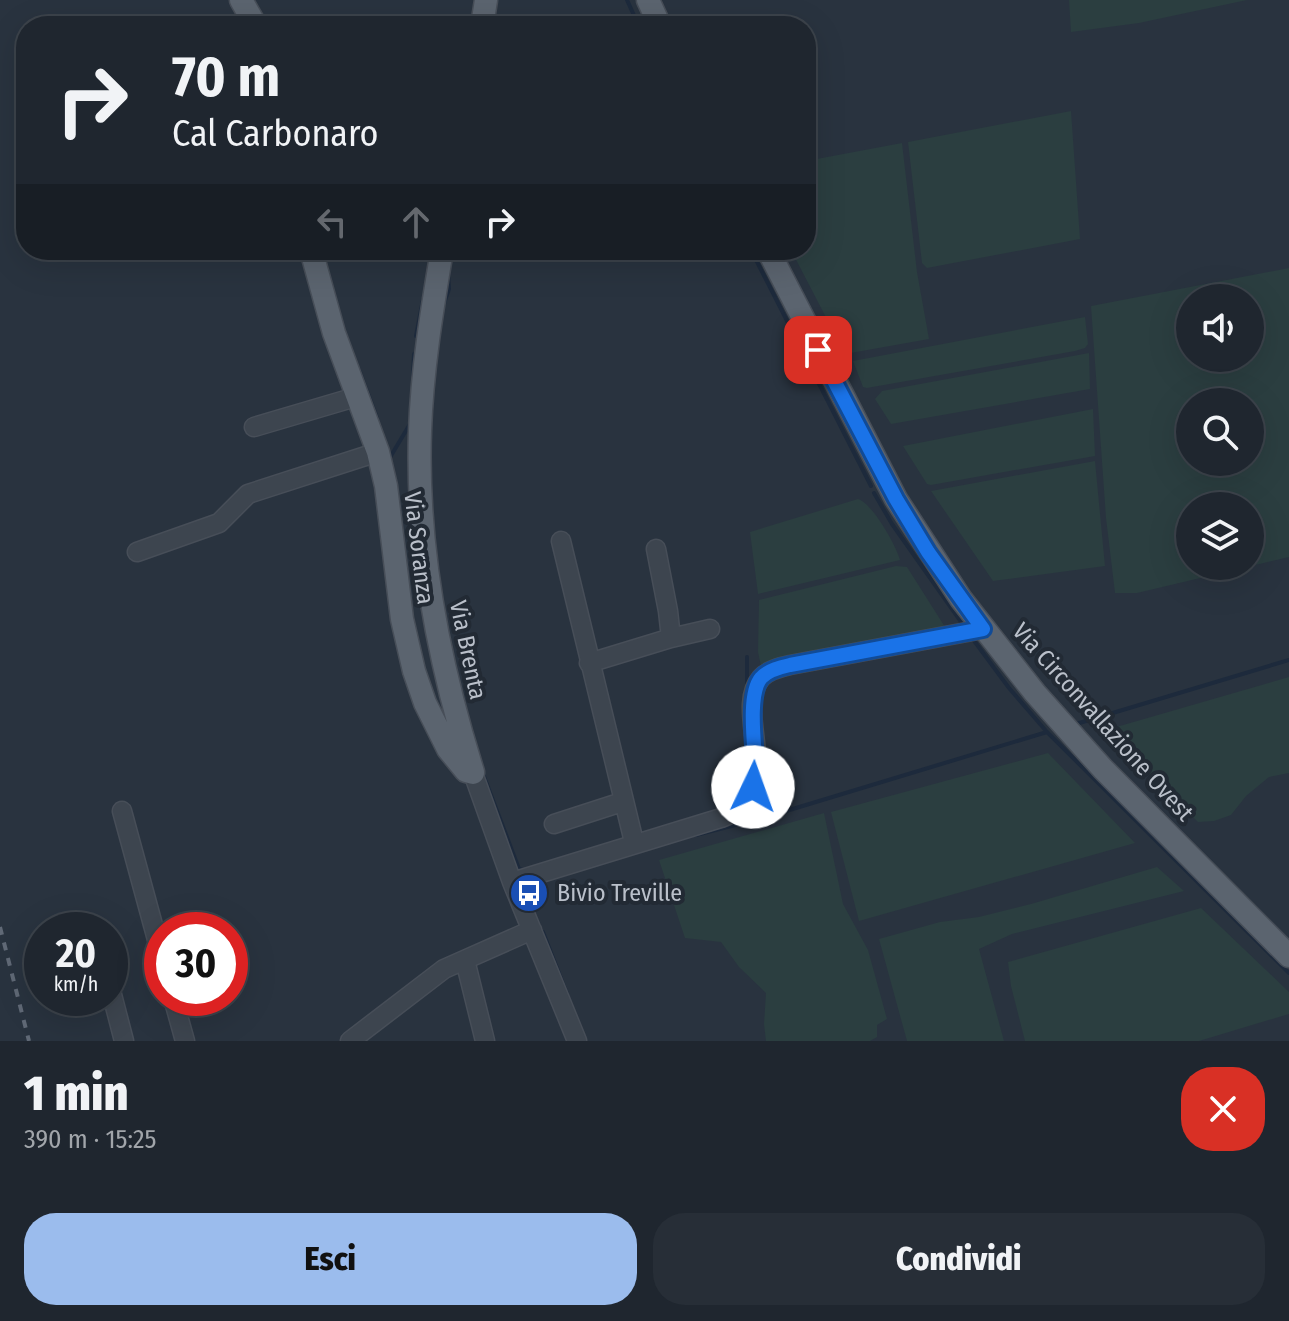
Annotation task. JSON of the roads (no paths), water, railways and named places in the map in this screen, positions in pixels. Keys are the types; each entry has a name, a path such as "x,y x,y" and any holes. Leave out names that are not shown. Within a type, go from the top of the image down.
{"main road":[{"name":"Via Soranza","path":"314,260 325,305 378,452 386,486 397,586 414,671 425,703 448,749 466,771 473,773"},
{"name":"Via Brenta","path":"441,260 423,384 420,431 422,532 430,602 443,669 473,773"},
{"name":"Via Circonvallazione Ovest","path":"773,260 896,499 928,552 983,629 1103,769 1289,956"}],"street":[{"path":"254,427 359,396"},
{"path":"137,552 219,523 248,494 378,452"},
{"path":"561,541 634,842"},
{"path":"656,549 671,638"},
{"path":"589,663 710,629"},
{"path":"512,882 732,814 749,798 756,777 754,697 764,675 790,665 983,629"},
{"name":"Via Brenta","path":"473,773 512,882 577,1041"},
{"path":"554,824 622,802"},
{"path":"122,811 149,912"},
{"path":"350,1041 369,1036 417,988 444,969 532,930"},
{"path":"465,960 485,1041"},
{"path":"118,1016 124,1041"},
{"path":"178,1016 185,1041"}],"waterway":[{"path":"627,0 634,16"},
{"path":"756,260 871,486"},
{"path":"443,306 449,289 448,273"},
{"path":"416,336 423,300"},
{"path":"413,375 414,354"},
{"path":"359,370 377,418"},
{"path":"389,459 410,424"},
{"path":"874,493 892,524 964,626"},
{"path":"972,638 1047,732 1289,973"},
{"path":"747,657 747,691"},
{"path":"1076,724 1289,660"},
{"path":"696,835 763,818 1047,732"},
{"path":"746,781 747,758"},
{"path":"483,774 519,869 524,870"},
{"path":"543,932 567,994"}],"railway":[{"path":"0,927 29,1041"}],"place":[{"name":"Bivio Treville","path":"529,893"}]}
